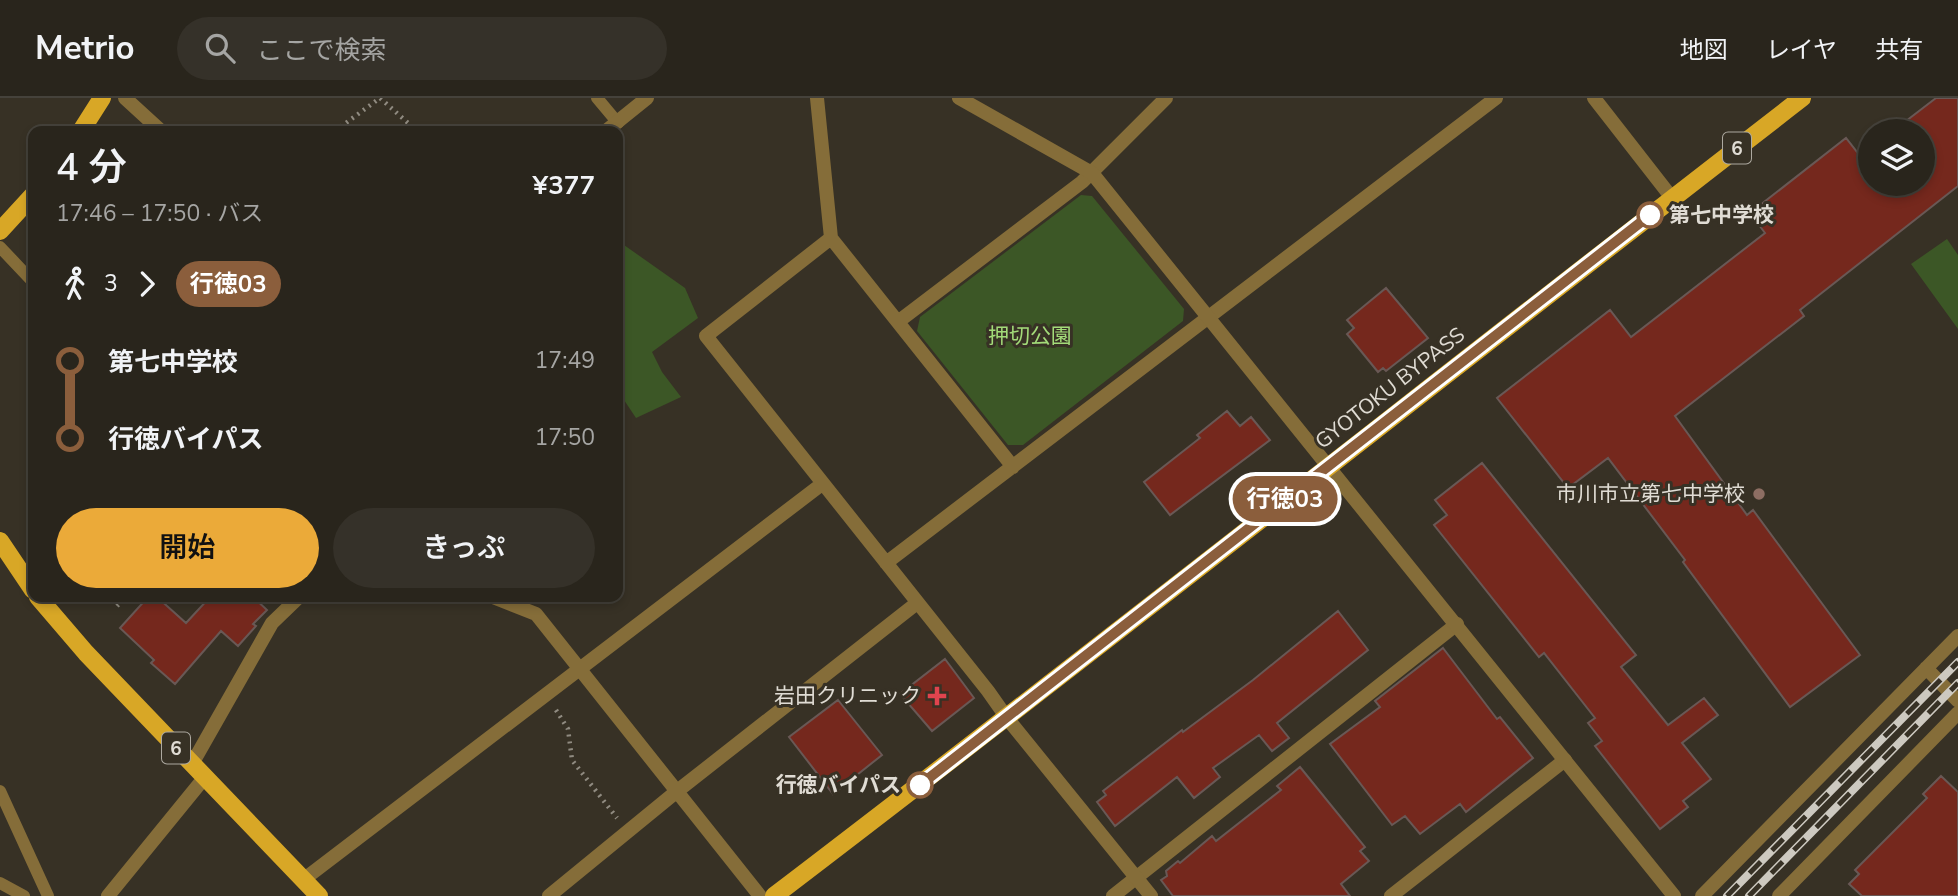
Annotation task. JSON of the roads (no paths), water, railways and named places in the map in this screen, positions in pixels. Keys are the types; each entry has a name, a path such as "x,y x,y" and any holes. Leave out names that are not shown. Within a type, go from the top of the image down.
{"main road":[{"path":"84,126 102,98"},
{"name":"GYOTOKU BYPASS","path":"775,896 1802,98"},
{"path":"0,231 28,200"},
{"path":"0,541 28,583"},
{"name":"6","path":"42,602 86,653 319,896"}],"street":[{"path":"125,98 155,126"},
{"path":"614,126 647,98"},
{"path":"817,98 831,238 1013,467"},
{"path":"959,98 1092,173 1674,896"},
{"path":"899,321 1092,173 1166,98"},
{"path":"886,564 1496,98"},
{"path":"1594,98 1672,198"},
{"path":"831,238 706,336 1151,896"},
{"path":"303,880 822,484"},
{"path":"108,896 198,770 272,623 294,602"},
{"path":"506,602 536,614 760,896"},
{"path":"550,896 676,792 917,603"},
{"path":"1113,896 1457,624"},
{"path":"1702,896 1958,636"},
{"path":"1926,668 1958,701"},
{"path":"1779,896 1958,713"},
{"path":"1391,896 1565,760"}],"lane":[{"path":"597,98 618,123"},
{"path":"0,247 28,277"},
{"path":"0,791 48,896"},
{"path":"0,883 24,896"}],"railway":[{"path":"1727,896 1958,662"},
{"path":"1749,896 1958,683"}],"place":[{"name":"第七中学校","path":"1650,215"},
{"name":"市川市立第七中学校","path":"1759,494"},
{"name":"岩田クリニック","path":"937,696"},
{"name":"行徳バイパス","path":"920,785"}],"park label":[{"name":"押切公園","path":"1030,336"}]}
